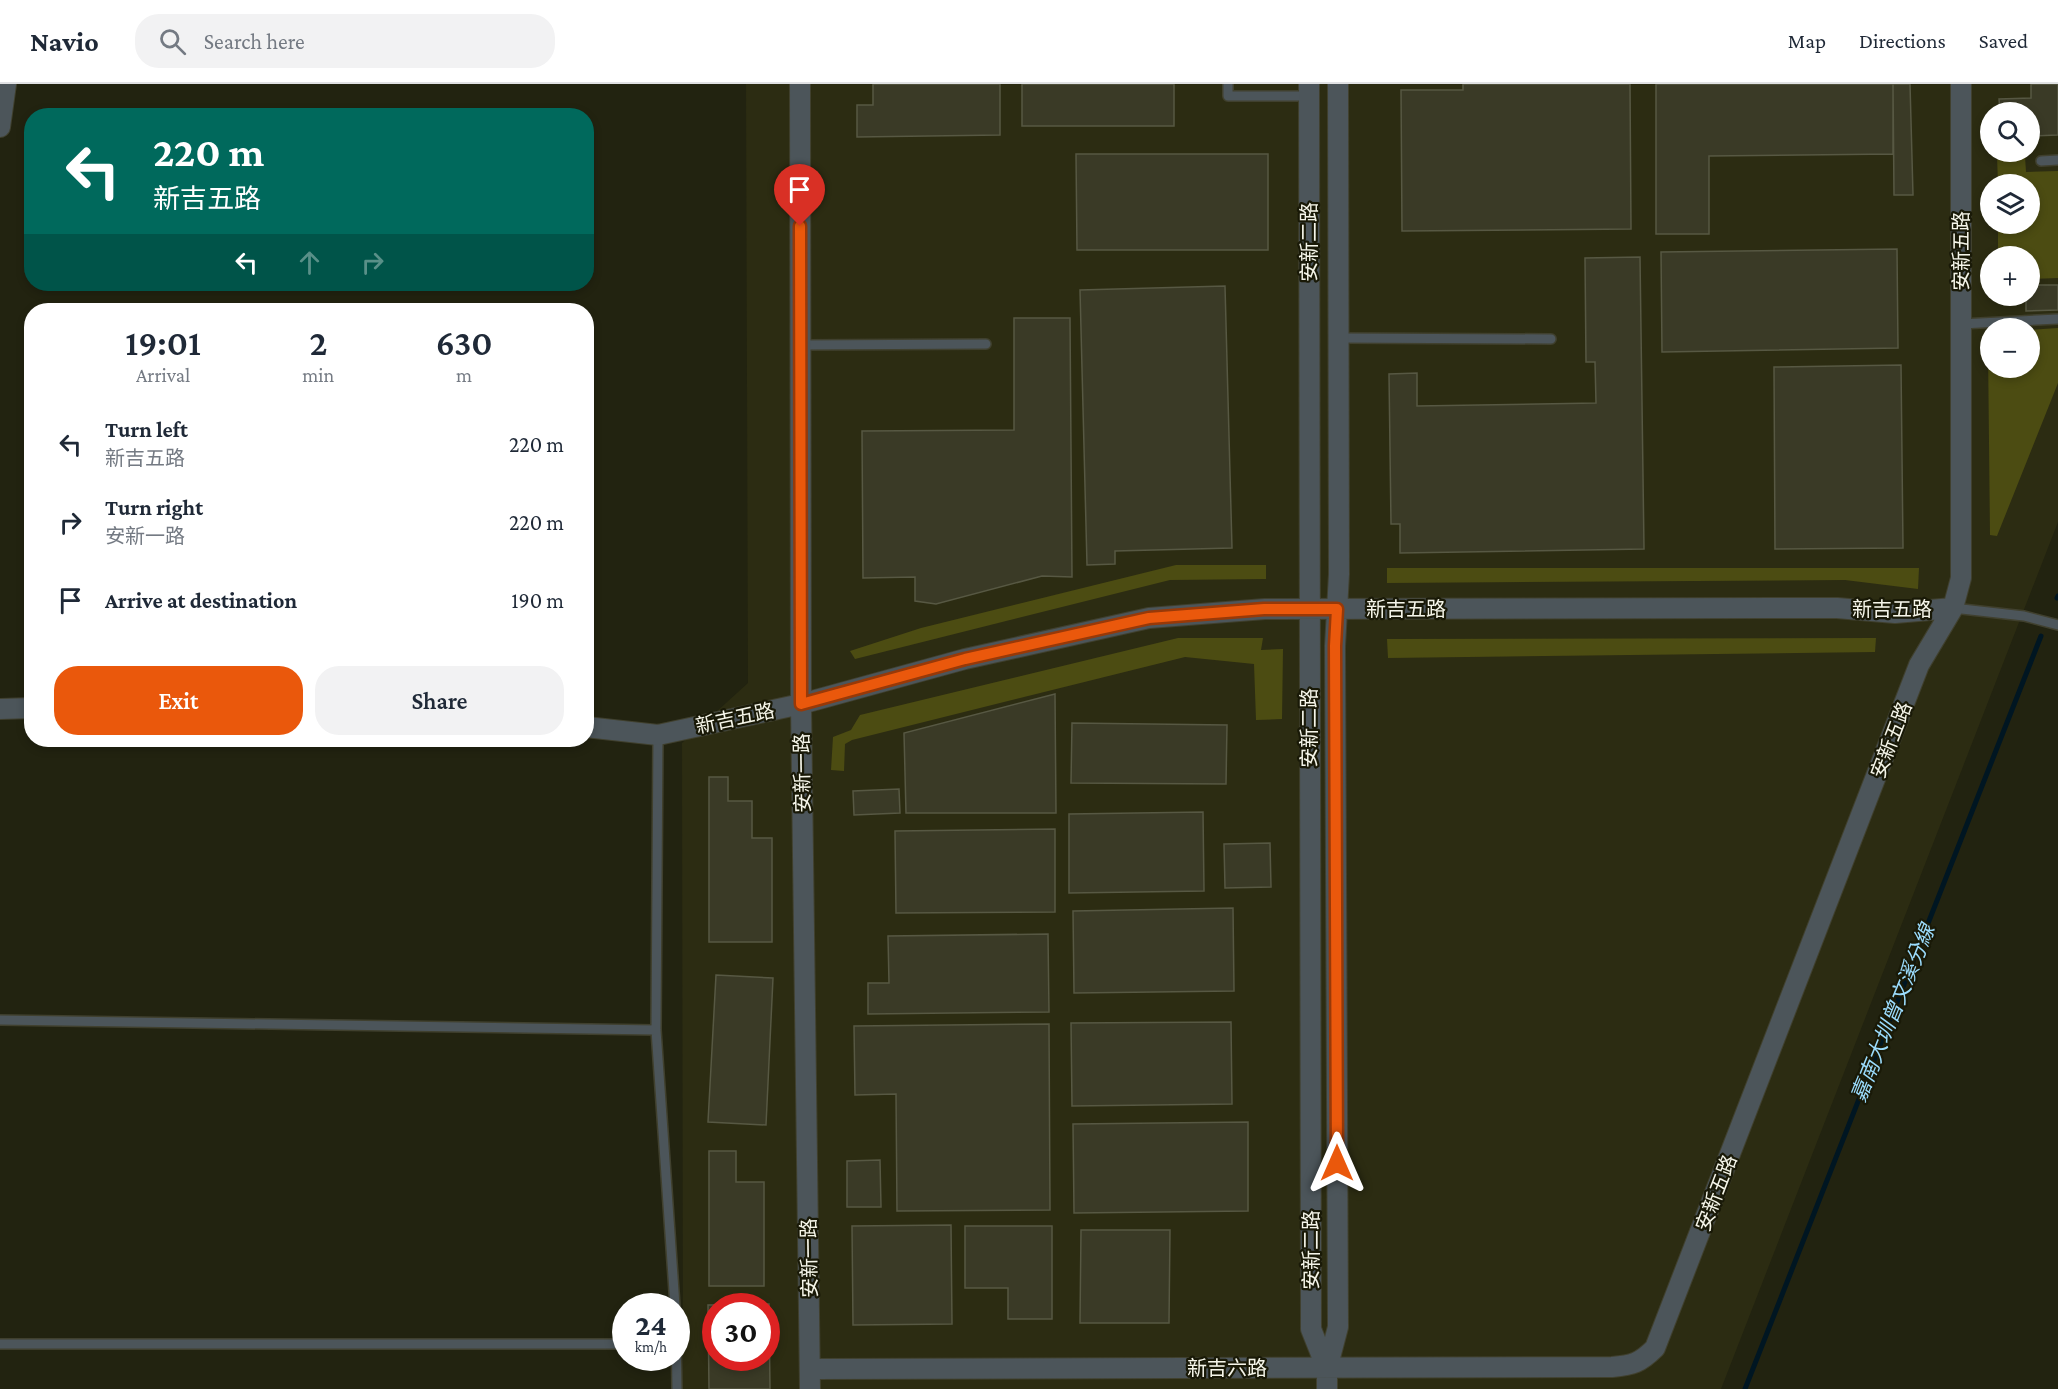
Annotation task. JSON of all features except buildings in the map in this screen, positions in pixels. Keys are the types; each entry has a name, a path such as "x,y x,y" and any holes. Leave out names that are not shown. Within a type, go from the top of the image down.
{"street":[{"path":"0,127 6,84"},
{"name":"安新一路","path":"800,84 801,704 810,1389"},
{"name":"安新二路","path":"1327,1389 1327,1369 1338,1328 1335,670 1340,574 1338,84"},
{"name":"安新五路","path":"1642,1362 1655,1348 1662,1332 1919,665 1953,608 1961,578 1961,84"},
{"name":"安新二路","path":"1309,90 1311,1329 1327,1369"},
{"name":"新吉五路","path":"594,728 657,735 801,704 965,659 1149,618 1264,609 1838,608 1895,613 1953,608"},
{"path":"0,709 24,708"},
{"name":"新吉六路","path":"810,1369 1612,1367 1642,1362"}],"lane":[{"path":"1228,84 1228,96 1309,90"},
{"path":"2041,161 2058,160"},
{"path":"1961,324 2058,319"},
{"path":"1338,338 1551,339"},
{"path":"801,345 986,344"},
{"path":"1953,608 2024,616 2058,625"},
{"path":"657,735 657,1030 674,1293"},
{"path":"0,1020 657,1030"},
{"path":"0,1344 612,1344"},
{"path":"677,1371 677,1389"}],"shaded area":[{"path":"746,84 2058,84 2058,522 1721,1389 683,1389 683,1371 690,1371 690,1293 683,1293 682,743 748,683"},
{"path":"1997,162 2025,162 2026,172 2058,171 2058,278 2040,279 2040,246 1998,246 1998,234 2040,234 2040,174 1998,174"},
{"path":"2058,328 2058,383 1997,536 1990,535 1988,378 2040,378 2040,329"},
{"path":"1176,565 1266,565 1266,579 1170,580 855,659 850,651 921,628"},
{"path":"1387,568 1919,568 1918,589 1845,580 1387,583"},
{"path":"1178,638 1263,638 1261,650 1283,649 1282,719 1256,720 1254,664 1185,657 852,740 845,744 844,771 831,770 833,737 851,730 860,715"},
{"path":"1876,638 1875,652 1388,658 1387,639"}],"waterway":[{"name":"嘉南大圳曾文溪分線","path":"1745,1389 2041,636"}],"route":[{"path":"800,226 801,704 965,659 1149,618 1264,609 1337,609 1335,646 1337,1163"}]}
